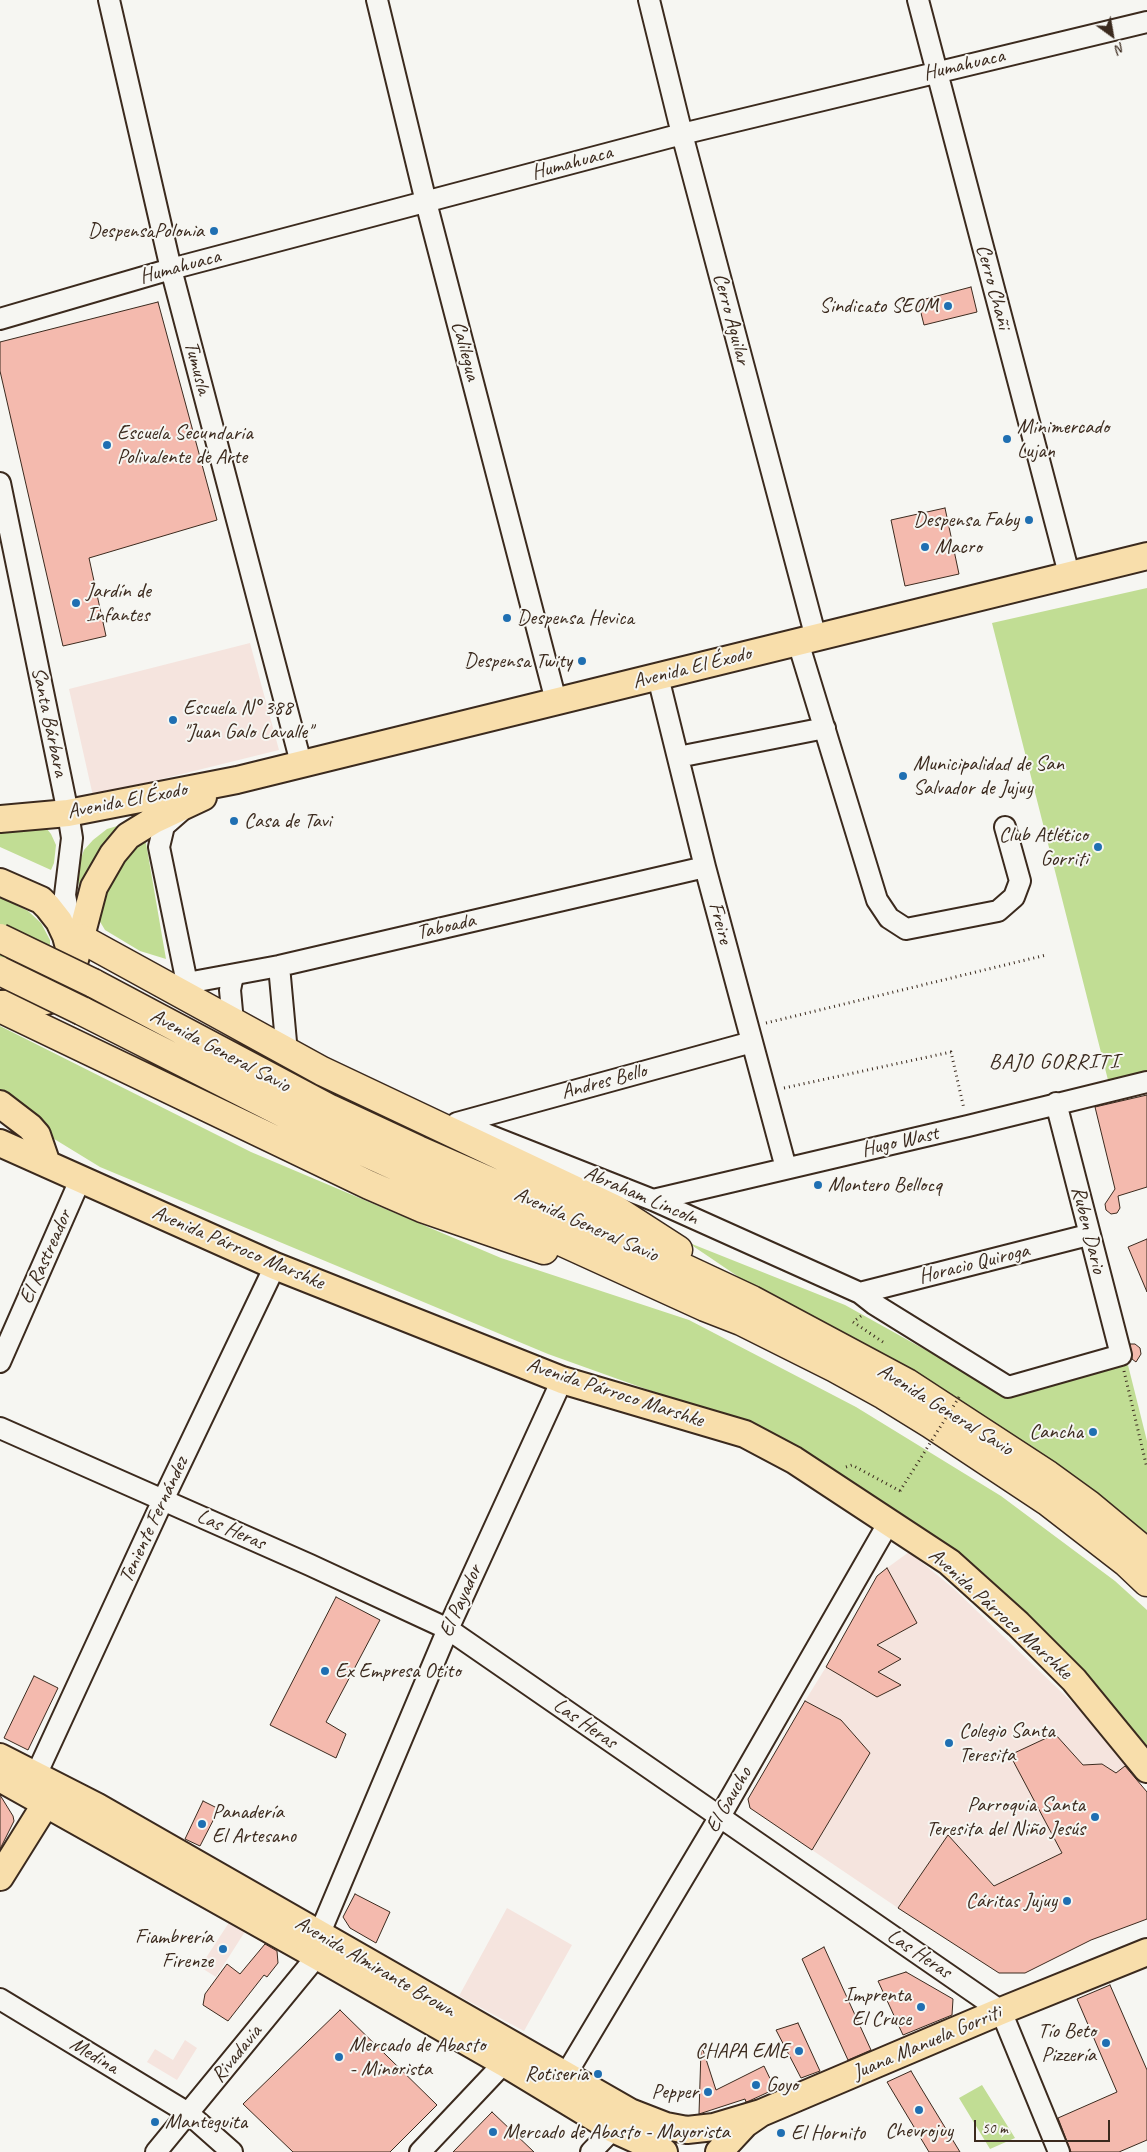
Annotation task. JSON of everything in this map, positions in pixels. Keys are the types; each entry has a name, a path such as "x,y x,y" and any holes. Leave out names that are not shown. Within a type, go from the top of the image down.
{"highway":[{"name":"Avenida General Savio","path":"0,938 92,983 330,1109 418,1150 626,1241 752,1300 907,1383 1048,1475 1088,1504 1147,1553"},
{"path":"71,938 186,989 258,1037 386,1103 616,1210 752,1300"},
{"name":"Avenida General Savio","path":"0,971 405,1172 741,1321 884,1395 1047,1501 1127,1563 1147,1582"},
{"path":"0,1008 308,1158 422,1208 615,1274 671,1291"}],"main road":[{"name":"Avenida El Éxodo","path":"5,820 68,813 237,780 1147,556"},
{"name":"Avenida El Éxodo","path":"0,1004 28,1004 50,1000 60,992 72,971 71,938 107,862 124,840 154,820 237,780"},
{"path":"0,882 41,900 71,938"},
{"path":"0,1104 30,1127 37,1135 47,1164"},
{"name":"Avenida Párroco Marshke","path":"0,1144 275,1266 562,1380 745,1434 810,1470 949,1562 1018,1624 1074,1680 1147,1770"},
{"name":"Avenida Almirante Brown","path":"0,1757 13,1782 54,1797 318,1945 630,2112 666,2126 687,2130 699,2129 761,2113"},
{"path":"0,1877 54,1797"},
{"name":"Avenida Almirante Brown","path":"318,1945 504,2063 613,2128 664,2152"},
{"name":"Juana Manuela Gorriti","path":"719,2152 744,2124 761,2113 1001,2011 1147,1952"},
{"path":"739,2152 741,2142 761,2113"}],"street":[{"name":"Tumusla","path":"109,0 171,269 301,763"},
{"name":"Calilegua","path":"377,0 426,202 556,701"},
{"name":"Cerro Aguilar","path":"649,0 807,640 825,728 878,900 889,918 906,929 998,911 1014,897 1020,881 1005,827"},
{"name":"Cerro Chañi","path":"918,0 935,71 1069,574"},
{"name":"Humahuaca","path":"0,319 171,269 682,134 935,71 1147,22"},
{"name":"Santa Bárbara","path":"0,483 72,838 65,895 71,938"},
{"name":"Freire","path":"658,677 705,867 786,1168"},
{"path":"678,757 825,728"},
{"path":"186,989 158,847 164,826 200,798"},
{"name":"Taboada","path":"186,989 236,974 279,966 705,867"},
{"path":"279,966 286,1042"},
{"path":"233,1022 230,990 236,974"},
{"name":"Andres Bello","path":"457,1123 750,1035"},
{"name":"Abraham Lincoln","path":"258,1037 286,1042 457,1123 653,1200 860,1293 874,1304 1008,1387 1121,1355"},
{"name":"Hugo Wast","path":"653,1200 1147,1082"},
{"name":"Ruben Dario","path":"1056,1104 1088,1235 1121,1355"},
{"name":"El Rastreador","path":"0,1362 80,1180"},
{"name":"Horacio Quiroga","path":"860,1293 1088,1235"},
{"name":"Teniente Fernández","path":"13,1782 163,1500 275,1266"},
{"name":"El Payador","path":"318,1945 448,1629 562,1380"},
{"name":"Las Heras","path":"0,1428 448,1629 1001,2011"},
{"name":"El Gaucho","path":"565,2076 719,1818 889,1522"},
{"name":"Rivadavia","path":"156,2152 318,1945"},
{"name":"Medina","path":"0,1999 188,2113 232,2152"},
{"path":"1001,2011 1059,2152"},
{"path":"420,2152 504,2063"},
{"path":"591,2152 613,2128"}],"path":[{"path":"750,1035 1046,955"},
{"path":"765,1092 950,1052 968,1126"},
{"path":"1121,1355 1147,1468"},
{"path":"852,1465 900,1491 961,1394"}],"shaded area":[{"name":"Escuela N° 388 \"Juan Galo Lavalle\"","path":"250,643 279,750 93,796 69,689"},
{"name":"Colegio Santa Teresita","path":"909,1552 953,1588 1080,1710 1126,1765 1115,1774 1102,1764 1091,1764 1085,1767 1055,1734 1011,1755 1104,1936 1095,1939 1053,1858 995,1886 948,1835 898,1908 812,1850 870,1753 841,1720 805,1701 826,1667 877,1697 900,1685 878,1672 901,1659 877,1645 917,1623 887,1568"},
{"path":"507,1908 572,1945 524,2031 459,1996"},
{"name":"Fiambrería Firenze","path":"230,1921 246,1930 216,1977 200,1967"},
{"path":"185,2040 197,2048 177,2080 147,2062 155,2049 173,2060"}],"green space":[{"name":"Club Atlético Gorriti","path":"1147,588 1147,1071 1108,1080 992,623"},
{"path":"42,823 51,834 56,845 54,863 51,870 0,847 0,831"},
{"path":"124,824 79,893 78,867 84,850 107,829"},
{"path":"142,841 146,843 166,959 140,951 105,930 99,920 102,900 134,843"},
{"path":"0,897 28,911 41,923 50,940 50,958 44,975 34,984 9,990 0,988"},
{"path":"0,1026 251,1152 501,1258 689,1320 856,1407 1001,1496 1115,1581 1147,1610 1147,1746 1103,1695 986,1575 912,1523 777,1436 548,1354 100,1167 51,1137 0,1096"},
{"path":"687,1242 845,1305 1008,1396 1128,1365 1147,1441 1147,1543 786,1309"},
{"path":"982,2085 1015,2138 990,2149 959,2098"}],"building":[{"name":"Sindicato SEOM","path":"971,287 977,312 924,325 918,301"},
{"name":"Escuela Secundaria Polivalente de Arte","path":"158,302 217,520 89,558 106,636 63,646 0,371 0,342"},
{"name":"Macro","path":"945,508 959,574 905,586 891,520"},
{"path":"1147,1095 1147,1187 1118,1196 1120,1208 1117,1213 1111,1214 1106,1210 1105,1204 1115,1189 1095,1107"},
{"path":"1147,1239 1147,1292 1128,1247"},
{"path":"1130,1344 1135,1344 1140,1348 1141,1354 1136,1362 1132,1359"},
{"path":"887,1568 917,1623 877,1645 901,1659 878,1672 901,1685 877,1697 826,1667 877,1576"},
{"name":"Ex Empresa Otito","path":"336,1597 380,1620 326,1722 346,1734 336,1758 270,1725"},
{"path":"34,1676 58,1688 28,1750 4,1738"},
{"path":"805,1701 841,1720 870,1753 812,1850 750,1808 748,1799"},
{"path":"1055,1734 1083,1765 1102,1764 1116,1773 1125,1766 1147,1792 1147,1919 1091,1940 1025,1973 999,1973 898,1908 948,1835 994,1886 1062,1853 1010,1755"},
{"path":"0,1795 14,1821 0,1849"},
{"name":"Panadería El Artesano","path":"203,1801 219,1809 200,1846 185,1839"},
{"path":"355,1894 390,1912 376,1943 350,1928 343,1917"},
{"path":"265,1944 277,1951 278,1963 267,1977 264,1975 228,2021 203,2005 205,1994 227,1964 240,1974"},
{"path":"824,1947 871,2050 848,2060 802,1959"},
{"name":"Imprenta El Cruce","path":"906,1972 953,1999 952,2015 903,2035 878,1981"},
{"path":"1110,1985 1147,2070 1147,2140 1119,2152 1071,2152 1058,2118 1117,2092 1077,1999"},
{"name":"Mercado de Abasto - Minorista","path":"340,2010 437,2105 390,2152 293,2152 243,2104"},
{"name":"CHAPA EME","path":"798,2023 820,2071 801,2078 776,2030"},
{"path":"701,2050 703,2050 716,2090 764,2066 775,2089 746,2102 745,2099 699,2114"},
{"name":"Chevrojuy","path":"911,2071 960,2152 929,2152 887,2082"},
{"name":"Mercado de Abasto - Mayorista","path":"492,2112 534,2152 453,2152"}],"place":[{"name":"DespensaPolonia","path":"214,231"},
{"name":"Sindicato SEOM","path":"948,306"},
{"name":"Minimercado Lujan","path":"1007,439"},
{"name":"Escuela Secundaria Polivalente de Arte","path":"107,445"},
{"name":"Despensa Faby","path":"1029,520"},
{"name":"Macro","path":"925,547"},
{"name":"Jardín de Infantes","path":"76,603"},
{"name":"Despensa Hevica","path":"507,618"},
{"name":"Despensa Twity","path":"582,661"},
{"name":"Escuela N° 388 \"Juan Galo Lavalle\"","path":"173,720"},
{"name":"Municipalidad de San Salvador de Jujuy","path":"903,776"},
{"name":"Casa de Tavi","path":"234,821"},
{"name":"Club Atlético Gorriti","path":"1098,847"},
{"name":"Montero Bellocq","path":"818,1185"},
{"name":"Cancha","path":"1093,1432"},
{"name":"Ex Empresa Otito","path":"325,1671"},
{"name":"Colegio Santa Teresita","path":"949,1743"},
{"name":"Parroquia Santa Teresita del Niño Jesús","path":"1095,1817"},
{"name":"Panadería El Artesano","path":"202,1824"},
{"name":"Cáritas Jujuy","path":"1067,1901"},
{"name":"Fiambrería Firenze","path":"223,1949"},
{"name":"Imprenta El Cruce","path":"921,2007"},
{"name":"Tío Beto Pizzería","path":"1106,2043"},
{"name":"CHAPA EME","path":"799,2051"},
{"name":"Mercado de Abasto - Minorista","path":"339,2057"},
{"name":"Rotiseria","path":"598,2074"},
{"name":"Goyo","path":"756,2085"},
{"name":"Pepper","path":"708,2092"},
{"name":"Chevrojuy","path":"919,2110"},
{"name":"Manteguita","path":"155,2122"},
{"name":"Mercado de Abasto - Mayorista","path":"493,2132"},
{"name":"El Hornito","path":"781,2133"}],"district":[{"name":"BAJO GORRITI","path":"1054,1062"}]}
